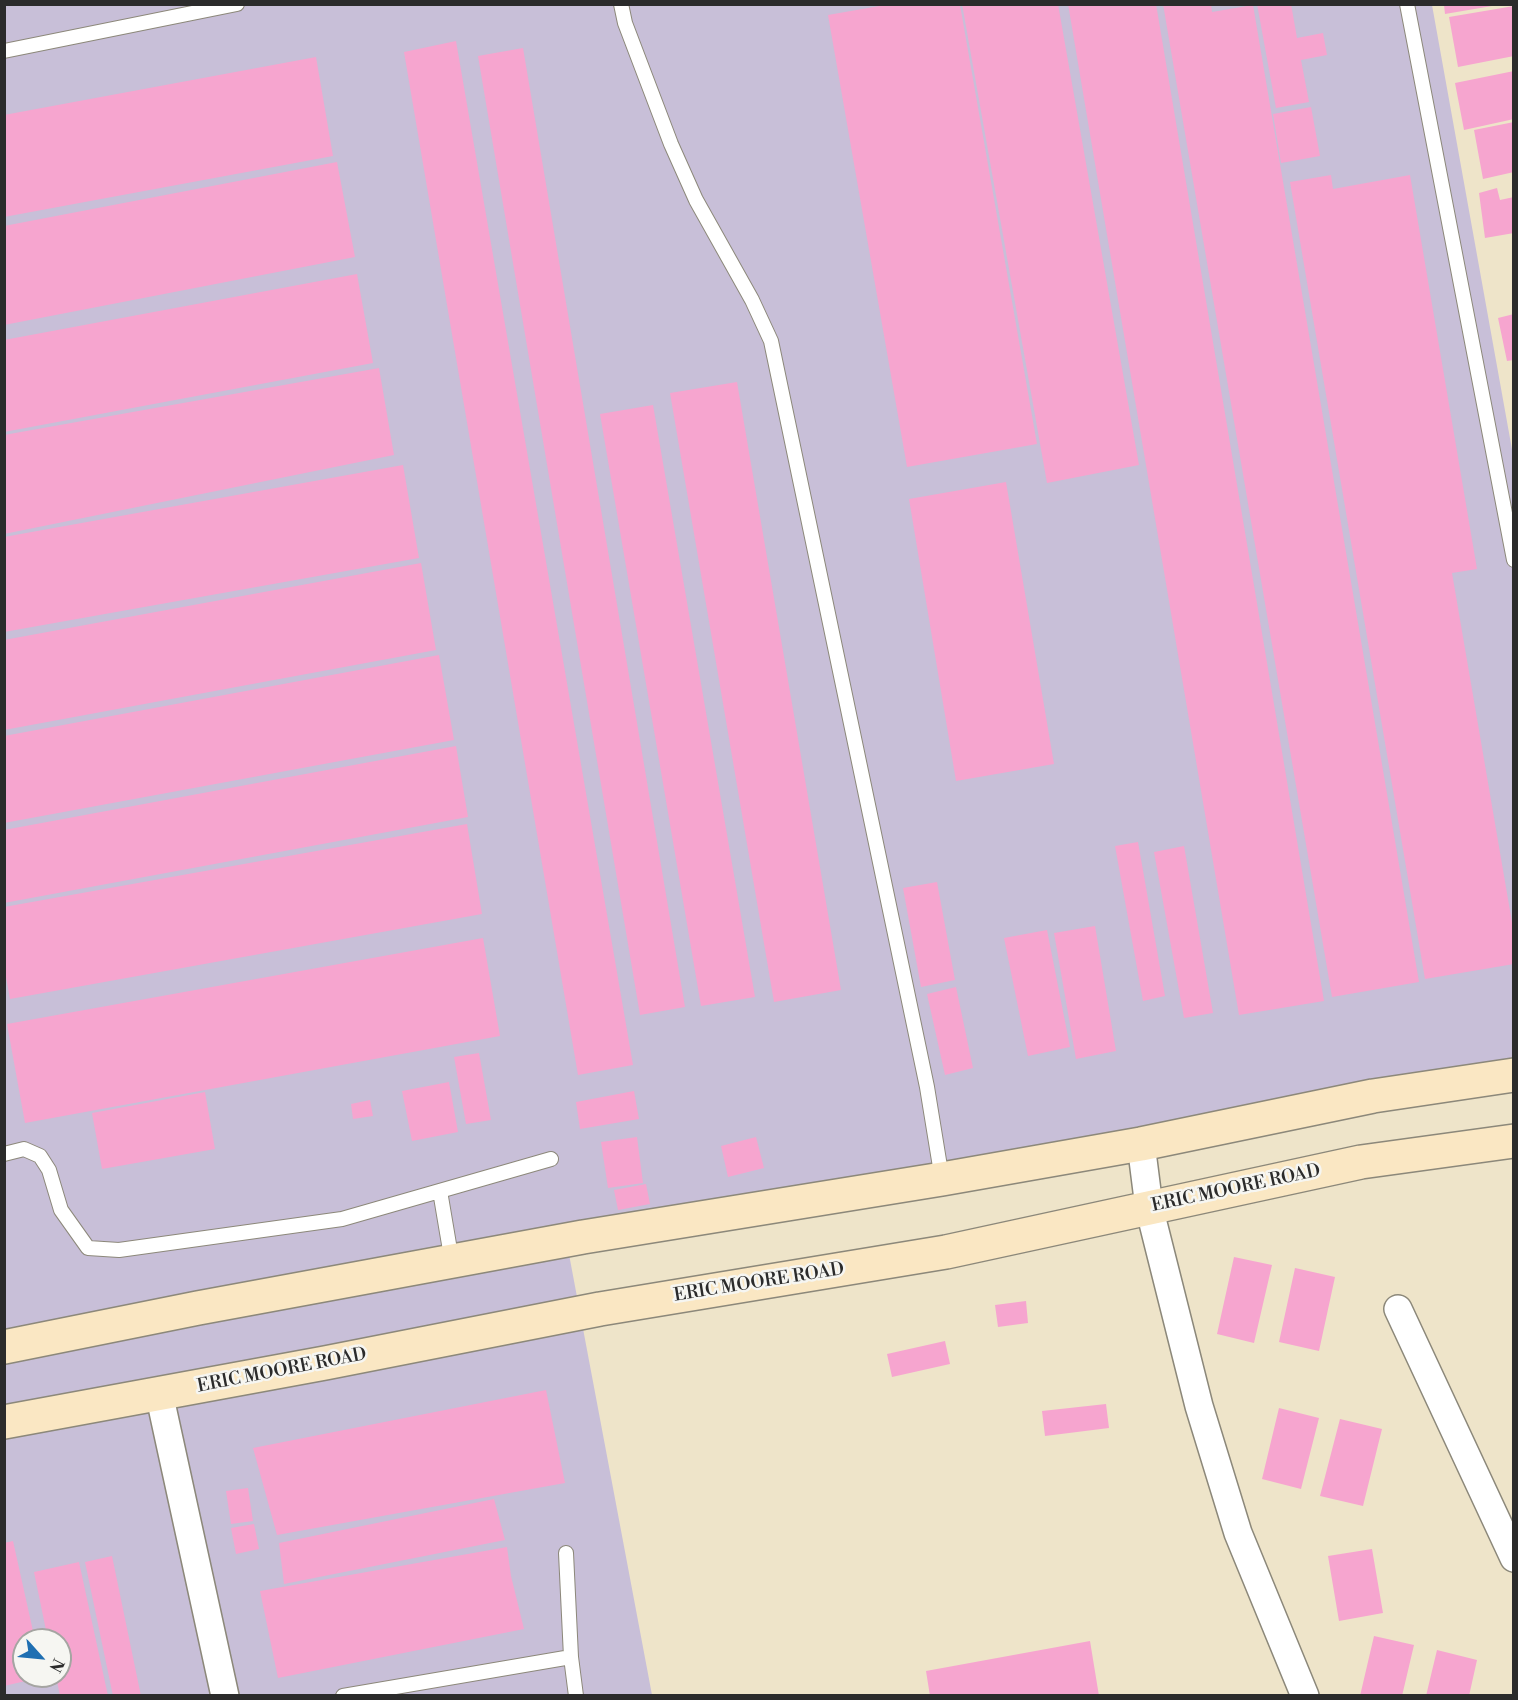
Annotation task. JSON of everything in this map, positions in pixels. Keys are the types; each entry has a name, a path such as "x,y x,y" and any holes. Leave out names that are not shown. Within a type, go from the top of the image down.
{"street":[{"path":"4,1347 198,1308 583,1237 942,1179 1141,1144 1373,1096 1514,1076"},
{"name":"ERIC MOORE ROAD","path":"4,1422 600,1309 946,1252 1361,1162 1514,1141"},
{"path":"1141,1144 1149,1207 1198,1406 1235,1522 1305,1695"},
{"path":"1398,1309 1514,1558"},
{"path":"159,1393 225,1695"}],"lane":[{"path":"4,51 237,4"},
{"path":"621,4 671,144 696,200 752,300 771,341 927,1087 942,1179"},
{"path":"1407,4 1514,560"},
{"path":"4,1154 24,1149 40,1156 49,1170 62,1210 88,1248 109,1250 342,1219 551,1159"},
{"path":"440,1191 452,1262"},
{"path":"566,1553 571,1657 576,1695"},
{"path":"343,1695 571,1657"}],"shaded area":[{"path":"5,5 1432,5 1513,455 1513,1074 568,1249 652,1695 5,1696"}],"building":[{"path":"962,4 1058,4 1139,465 1047,483"},
{"path":"1068,4 1156,4 1324,1001 1239,1015"},
{"path":"1163,4 1211,4 1212,12 1253,5 1419,982 1332,997"},
{"path":"1257,4 1291,4 1297,38 1323,33 1327,55 1301,60 1309,102 1276,108"},
{"path":"885,5 960,5 1037,444 907,467 828,15"},
{"path":"1444,5 1492,5 1492,6 1445,14"},
{"path":"1514,6 1514,56 1458,67 1449,17"},
{"path":"456,41 633,1065 578,1075 404,52"},
{"path":"523,48 685,1007 640,1015 478,56"},
{"path":"316,57 333,156 4,217 4,115"},
{"path":"1514,71 1514,119 1464,130 1455,83"},
{"path":"1311,107 1320,156 1281,163 1273,114"},
{"path":"1514,122 1514,172 1483,179 1474,130"},
{"path":"337,162 355,257 4,325 4,226"},
{"path":"1331,175 1333,189 1410,175 1477,569 1452,573 1514,934 1514,964 1425,979 1290,182"},
{"path":"1497,188 1500,200 1514,197 1514,233 1485,238 1479,193"},
{"path":"357,274 373,363 4,432 4,340"},
{"path":"1514,314 1514,360 1507,361 1498,318"},
{"path":"379,368 394,455 4,534 4,435"},
{"path":"737,382 841,990 774,1002 670,393"},
{"path":"653,405 755,997 701,1006 600,414"},
{"path":"403,465 419,558 4,632 4,537"},
{"path":"1006,482 1054,764 956,781 909,499"},
{"path":"421,563 436,650 4,730 4,640"},
{"path":"439,655 454,740 4,823 4,736"},
{"path":"456,746 468,817 4,903 4,830"},
{"path":"467,824 482,914 10,999 4,966 4,907"},
{"path":"1138,842 1165,996 1143,1001 1115,846"},
{"path":"1184,846 1213,1013 1184,1018 1154,852"},
{"path":"937,882 955,980 921,987 903,888"},
{"path":"1095,926 1116,1051 1076,1059 1054,933"},
{"path":"1047,930 1070,1047 1028,1056 1004,938"},
{"path":"483,938 500,1036 25,1123 7,1024"},
{"path":"956,987 973,1068 945,1075 927,994"},
{"path":"479,1053 491,1120 466,1124 454,1057"},
{"path":"449,1082 458,1132 412,1141 402,1091"},
{"path":"634,1091 639,1119 580,1129 576,1102"},
{"path":"205,1092 215,1149 102,1169 92,1113"},
{"path":"370,1100 373,1116 353,1119 351,1104"},
{"path":"637,1137 643,1183 608,1188 601,1142"},
{"path":"756,1137 764,1168 728,1177 721,1146"},
{"path":"646,1184 650,1204 618,1210 614,1190"},
{"path":"1234,1257 1272,1265 1254,1343 1217,1334"},
{"path":"1295,1268 1335,1277 1319,1351 1279,1342"},
{"path":"1026,1301 1028,1323 998,1327 995,1305"},
{"path":"945,1341 950,1364 892,1377 887,1354"},
{"path":"546,1390 565,1483 277,1535 253,1448"},
{"path":"1106,1404 1109,1428 1045,1436 1042,1411"},
{"path":"1279,1408 1319,1418 1301,1489 1262,1479"},
{"path":"1340,1419 1382,1429 1363,1506 1320,1496"},
{"path":"248,1488 253,1521 231,1524 226,1491"},
{"path":"494,1499 505,1540 284,1584 279,1543"},
{"path":"254,1524 259,1549 236,1554 231,1528"},
{"path":"13,1541 32,1628 12,1628 12,1684 4,1686 4,1543"},
{"path":"507,1547 511,1576 524,1629 278,1678 260,1591"},
{"path":"1372,1549 1383,1613 1339,1621 1328,1556"},
{"path":"112,1556 141,1696 113,1696 85,1562"},
{"path":"79,1562 108,1696 60,1696 58,1688 72,1688 72,1628 46,1628 34,1572"},
{"path":"1374,1636 1414,1645 1402,1696 1360,1696"},
{"path":"1090,1641 1099,1696 930,1696 926,1671"},
{"path":"1437,1650 1477,1660 1469,1696 1426,1696"}]}
